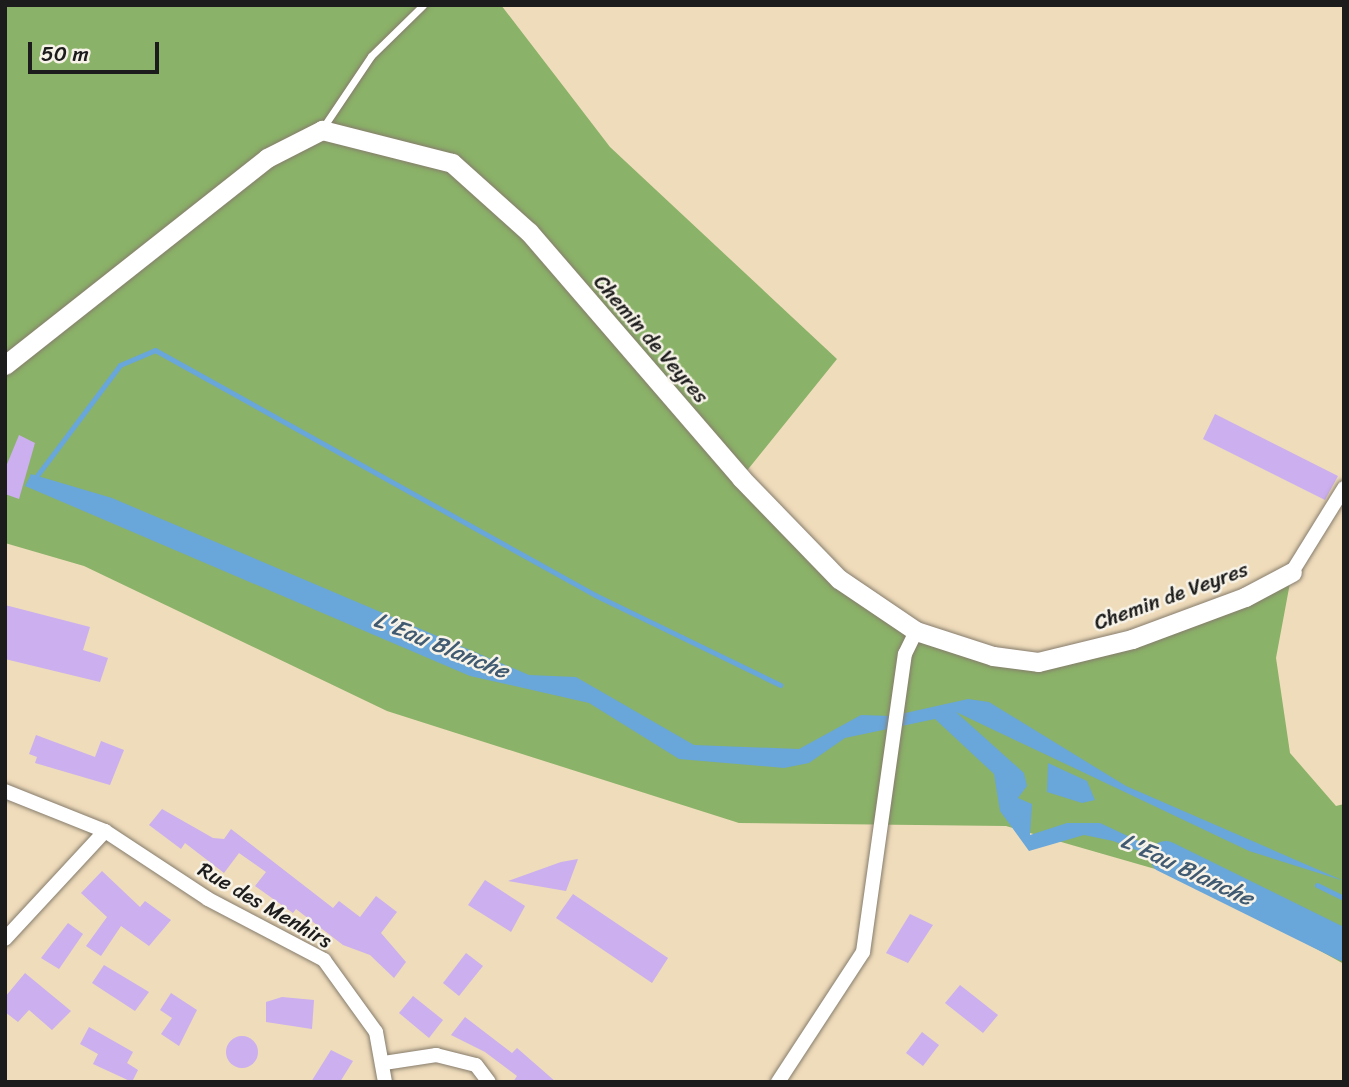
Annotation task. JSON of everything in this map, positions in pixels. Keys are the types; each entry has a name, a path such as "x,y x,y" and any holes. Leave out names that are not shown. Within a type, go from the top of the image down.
{"street":[{"path":"5,365 267,158 322,130"},
{"name":"Chemin de Veyres","path":"322,130 452,163 529,232 741,478 839,579 916,631 993,656 1038,662 1132,639 1245,597 1292,572"},
{"path":"1292,572 1344,488"},
{"path":"778,1082 863,952 905,654 916,631"},
{"name":"Rue des Menhirs","path":"5,791 105,831 208,900 324,960 363,1008 384,1063 385,1082"},
{"path":"5,939 105,831"},
{"path":"384,1063 436,1055 477,1065 489,1082"}],"lane":[{"path":"322,130 371,56 423,5"}],"green space":[{"path":"5,5 501,5 610,147 837,359 741,478 839,579 916,631 1038,662 1132,639 1292,572 1276,658 1290,753 1336,806 1344,804 1344,964 1190,879 1006,826 739,823 387,711 84,566 5,543"}],"water":[{"path":"31,474 112,498 529,675 576,677 694,745 799,749 861,715 892,716 968,699 989,702 1126,786 1344,881 1249,851 956,712 1024,773 1027,786 1018,798 1032,804 1030,835 1067,823 1100,823 1344,937 1344,951 1221,883 1113,841 1084,835 1029,851 1000,811 994,774 935,719 845,738 809,763 784,768 679,759 589,703 470,676 25,486"},
{"path":"1048,763 1087,781 1095,800 1082,803 1047,792"}],"building":[{"path":"1215,414 1338,476 1325,500 1203,439"},
{"path":"19,435 35,443 19,499 5,494 5,469"},
{"path":"5,605 90,627 83,650 108,658 100,682 5,659"},
{"path":"36,735 95,757 101,741 124,750 110,785 35,763 37,757 29,754"},
{"path":"162,809 213,838 224,839 231,829 333,908 339,901 360,917 376,896 397,912 381,933 406,962 394,978 370,955 343,945 296,909 293,913 255,886 266,872 239,853 224,873 185,843 181,849 149,825"},
{"path":"578,859 566,891 508,881 561,862"},
{"path":"102,871 140,907 145,901 171,920 149,946 121,926 101,956 86,946 107,917 81,893"},
{"path":"485,880 525,906 511,932 468,905"},
{"path":"573,894 668,958 652,983 556,918"},
{"path":"910,914 933,925 908,963 886,953"},
{"path":"68,923 83,934 59,969 41,958"},
{"path":"466,953 483,966 459,996 443,983"},
{"path":"104,965 149,992 135,1011 92,983"},
{"path":"25,973 71,1011 52,1030 29,1010 18,1022 5,1012 5,997"},
{"path":"960,985 998,1015 983,1033 945,1003"},
{"path":"171,993 197,1010 179,1046 161,1034 172,1018 160,1010"},
{"path":"413,996 443,1020 429,1038 399,1013"},
{"path":"282,997 314,1000 312,1029 266,1022 266,1002"},
{"path":"465,1017 512,1053 517,1048 556,1082 513,1082 517,1076 485,1052 451,1035"},
{"path":"89,1027 133,1052 127,1063 138,1070 132,1082 93,1064 98,1054 80,1044"},
{"path":"922,1032 939,1045 923,1066 906,1053"},
{"path":"242,1036 253,1041 258,1052 253,1063 242,1068 231,1063 226,1052 231,1041"},
{"path":"331,1050 353,1061 340,1082 311,1082"}],"waterway":[{"name":"L'Eau Blanche","path":"36,477 120,365 155,350 595,595 780,685"},
{"name":"L'Eau Blanche","path":"1166,857 1344,945"},
{"name":"L'Eau Blanche","path":"1317,885 1344,898"}]}
